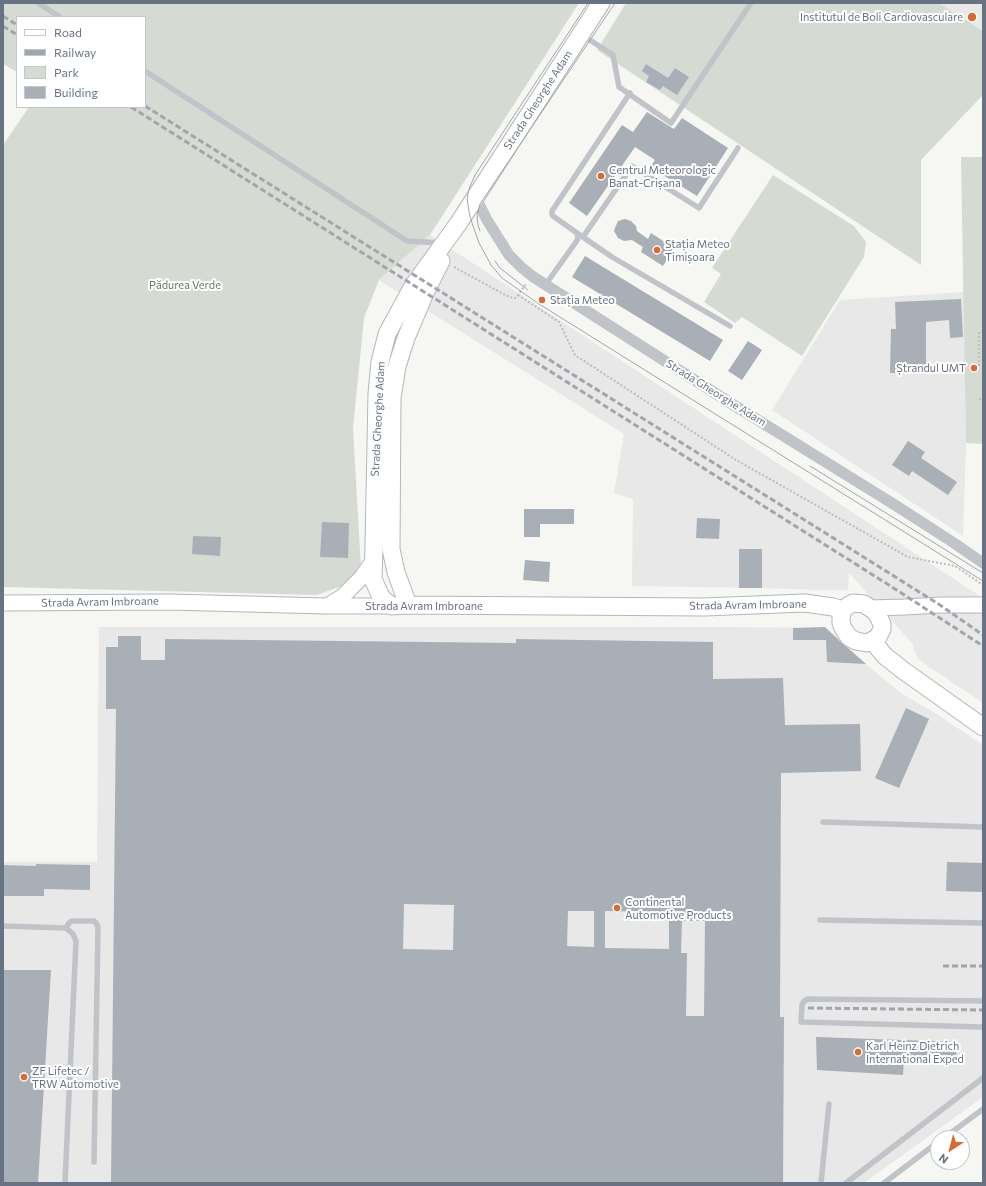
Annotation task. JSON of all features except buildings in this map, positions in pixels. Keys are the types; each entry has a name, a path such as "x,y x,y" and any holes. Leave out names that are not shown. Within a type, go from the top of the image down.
{"main road":[{"name":"Strada Gheorghe Adam","path":"391,606 380,597 373,579 377,394 380,362 387,334 413,286 458,224 601,3"},
{"name":"Strada Gheorghe Adam","path":"408,605 396,572 391,550 392,398 396,366 425,293 458,224"},
{"path":"327,606 342,597 362,577 373,561"},
{"name":"Strada Avram Imbroane","path":"3,603 168,602 327,606 704,606 805,604 828,606 844,610"},
{"path":"853,603 864,604 870,608 876,612 882,624 880,634 867,643 856,641 844,630 841,623 841,617 844,610 853,603"},
{"path":"870,608 934,605 983,605"},
{"path":"882,624 904,607"},
{"path":"873,640 885,656 983,727"}],"street":[{"name":"Strada Gheorghe Adam","path":"475,196 487,220 509,255 532,276 732,404 928,526 983,563"}],"lane":[{"path":"38,3 58,16"},
{"path":"581,34 613,55 619,86 671,123 751,3"},
{"path":"146,72 407,241 444,243"},
{"path":"630,93 552,211 552,214 583,238 612,257 730,326"},
{"path":"583,238 632,166 700,208 738,148"},
{"path":"546,284 576,242 578,238 577,233"},
{"path":"823,822 983,827"},
{"path":"820,920 983,923"},
{"path":"66,928 72,921 94,921 98,926 94,1162"},
{"path":"3,926 66,928 73,934 76,941 66,1183"},
{"path":"983,1001 808,999 804,1001 802,1005 801,1022 983,1027"},
{"path":"846,1183 983,1078"},
{"path":"821,1183 829,1104"},
{"path":"955,1130 983,1109"},
{"path":"884,1183 930,1148"}],"path":[{"path":"441,260 509,297 515,298 532,276"},
{"path":"518,295 559,322 575,355 736,460 908,557 955,566 983,585"},
{"path":"983,332 979,332 979,365 983,365"}],"shaded area":[{"name":"Institutul de Boli Cardiovasculare","path":"939,3 983,3 983,31"},
{"path":"430,235 983,598 983,703 919,660 912,643 849,573 848,590 632,586 633,499 614,493 624,434 379,280"},
{"path":"964,292 966,443 963,536 772,410 840,300"},
{"name":"Continental Automotive Products","path":"99,627 826,628 861,660 902,694 932,711 983,745 983,1097 937,1130 930,1130 930,1135 864,1183 3,1183 3,862 97,862"}],"green space":[{"name":"Pădurea Verde","path":"3,3 579,3 430,235 379,280 364,318 353,429 361,568 350,583 317,595 3,587 3,145 28,108 146,108 146,16 16,16 16,71 3,64"},
{"path":"626,3 939,3 983,31 983,95 921,160 921,265 597,50"},
{"name":"Ștrandul UMT","path":"961,157 983,157 983,444 966,443"},
{"path":"773,175 854,226 866,242 864,257 802,356 742,317 735,323 704,302 721,274 712,268"}],"tram line":[{"path":"588,3 475,175 469,189 467,199 470,217 479,243 491,265 502,278 539,304 983,581"},
{"path":"480,231 477,215 480,204 615,3"},
{"path":"495,261 500,268 528,290"},
{"path":"810,466 983,573"}],"railway":[{"path":"3,16 16,24"},
{"path":"3,26 16,34"},
{"path":"146,107 940,605 983,635"},
{"path":"133,108 892,587 983,646"},
{"path":"943,966 983,966"},
{"path":"808,1008 983,1010"}],"place":[{"name":"Institutul de Boli Cardiovasculare","path":"972,17"},
{"name":"Centrul Meteorologic Banat-Crișana","path":"601,176"},
{"name":"Stația Meteo Timișoara","path":"657,250"},
{"name":"Stația Meteo","path":"542,300"},
{"name":"Ștrandul UMT","path":"974,368"},
{"name":"Continental Automotive Products","path":"617,908"},
{"name":"Karl Heinz Dietrich International Exped","path":"858,1052"},
{"name":"ZF Lifetec / TRW Automotive","path":"24,1077"}]}
